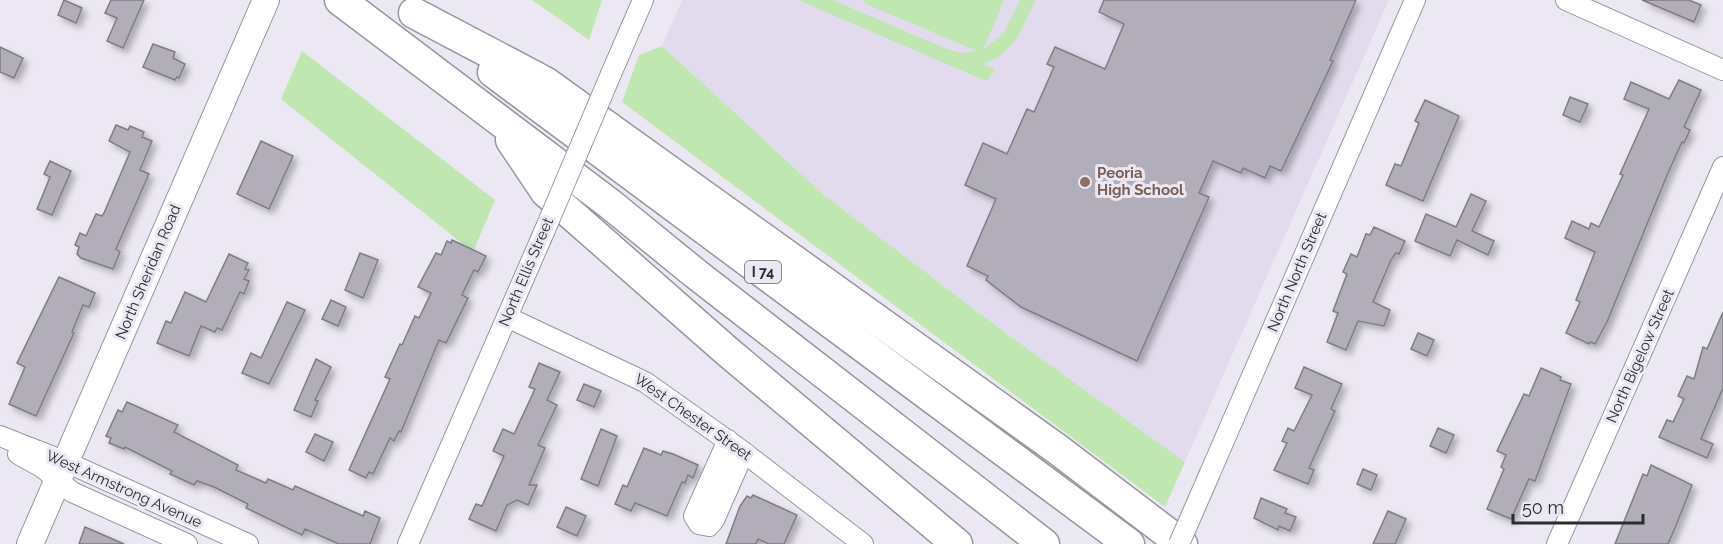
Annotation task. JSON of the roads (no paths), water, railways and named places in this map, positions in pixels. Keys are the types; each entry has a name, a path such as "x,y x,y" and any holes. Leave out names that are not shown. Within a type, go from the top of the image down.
{"highway":[{"path":"340,0 610,204 696,274 1044,544"},
{"path":"406,6 545,82 1038,436 1180,544"},
{"name":"I 74","path":"406,6 1129,544"},
{"path":"500,123 546,192 728,352 957,544"}],"main road":[{"name":"North Sheridan Road","path":"30,544 266,0"}],"street":[{"name":"North Ellis Street","path":"408,544 643,0"},
{"name":"North North Street","path":"1180,544 1416,0"},
{"path":"1566,0 1723,70"},
{"name":"North Bigelow Street","path":"1557,544 1723,167"},
{"name":"West Chester Street","path":"507,317 631,374 728,440 863,544"},
{"name":"West Armstrong Avenue","path":"0,436 62,472 76,494 187,544"},
{"path":"728,440 694,516 699,524 709,526 714,520 744,452"},
{"name":"West Armstrong Avenue","path":"0,444 35,463 248,544"}],"place":[{"name":"Peoria High School","path":"1085,182"}]}
